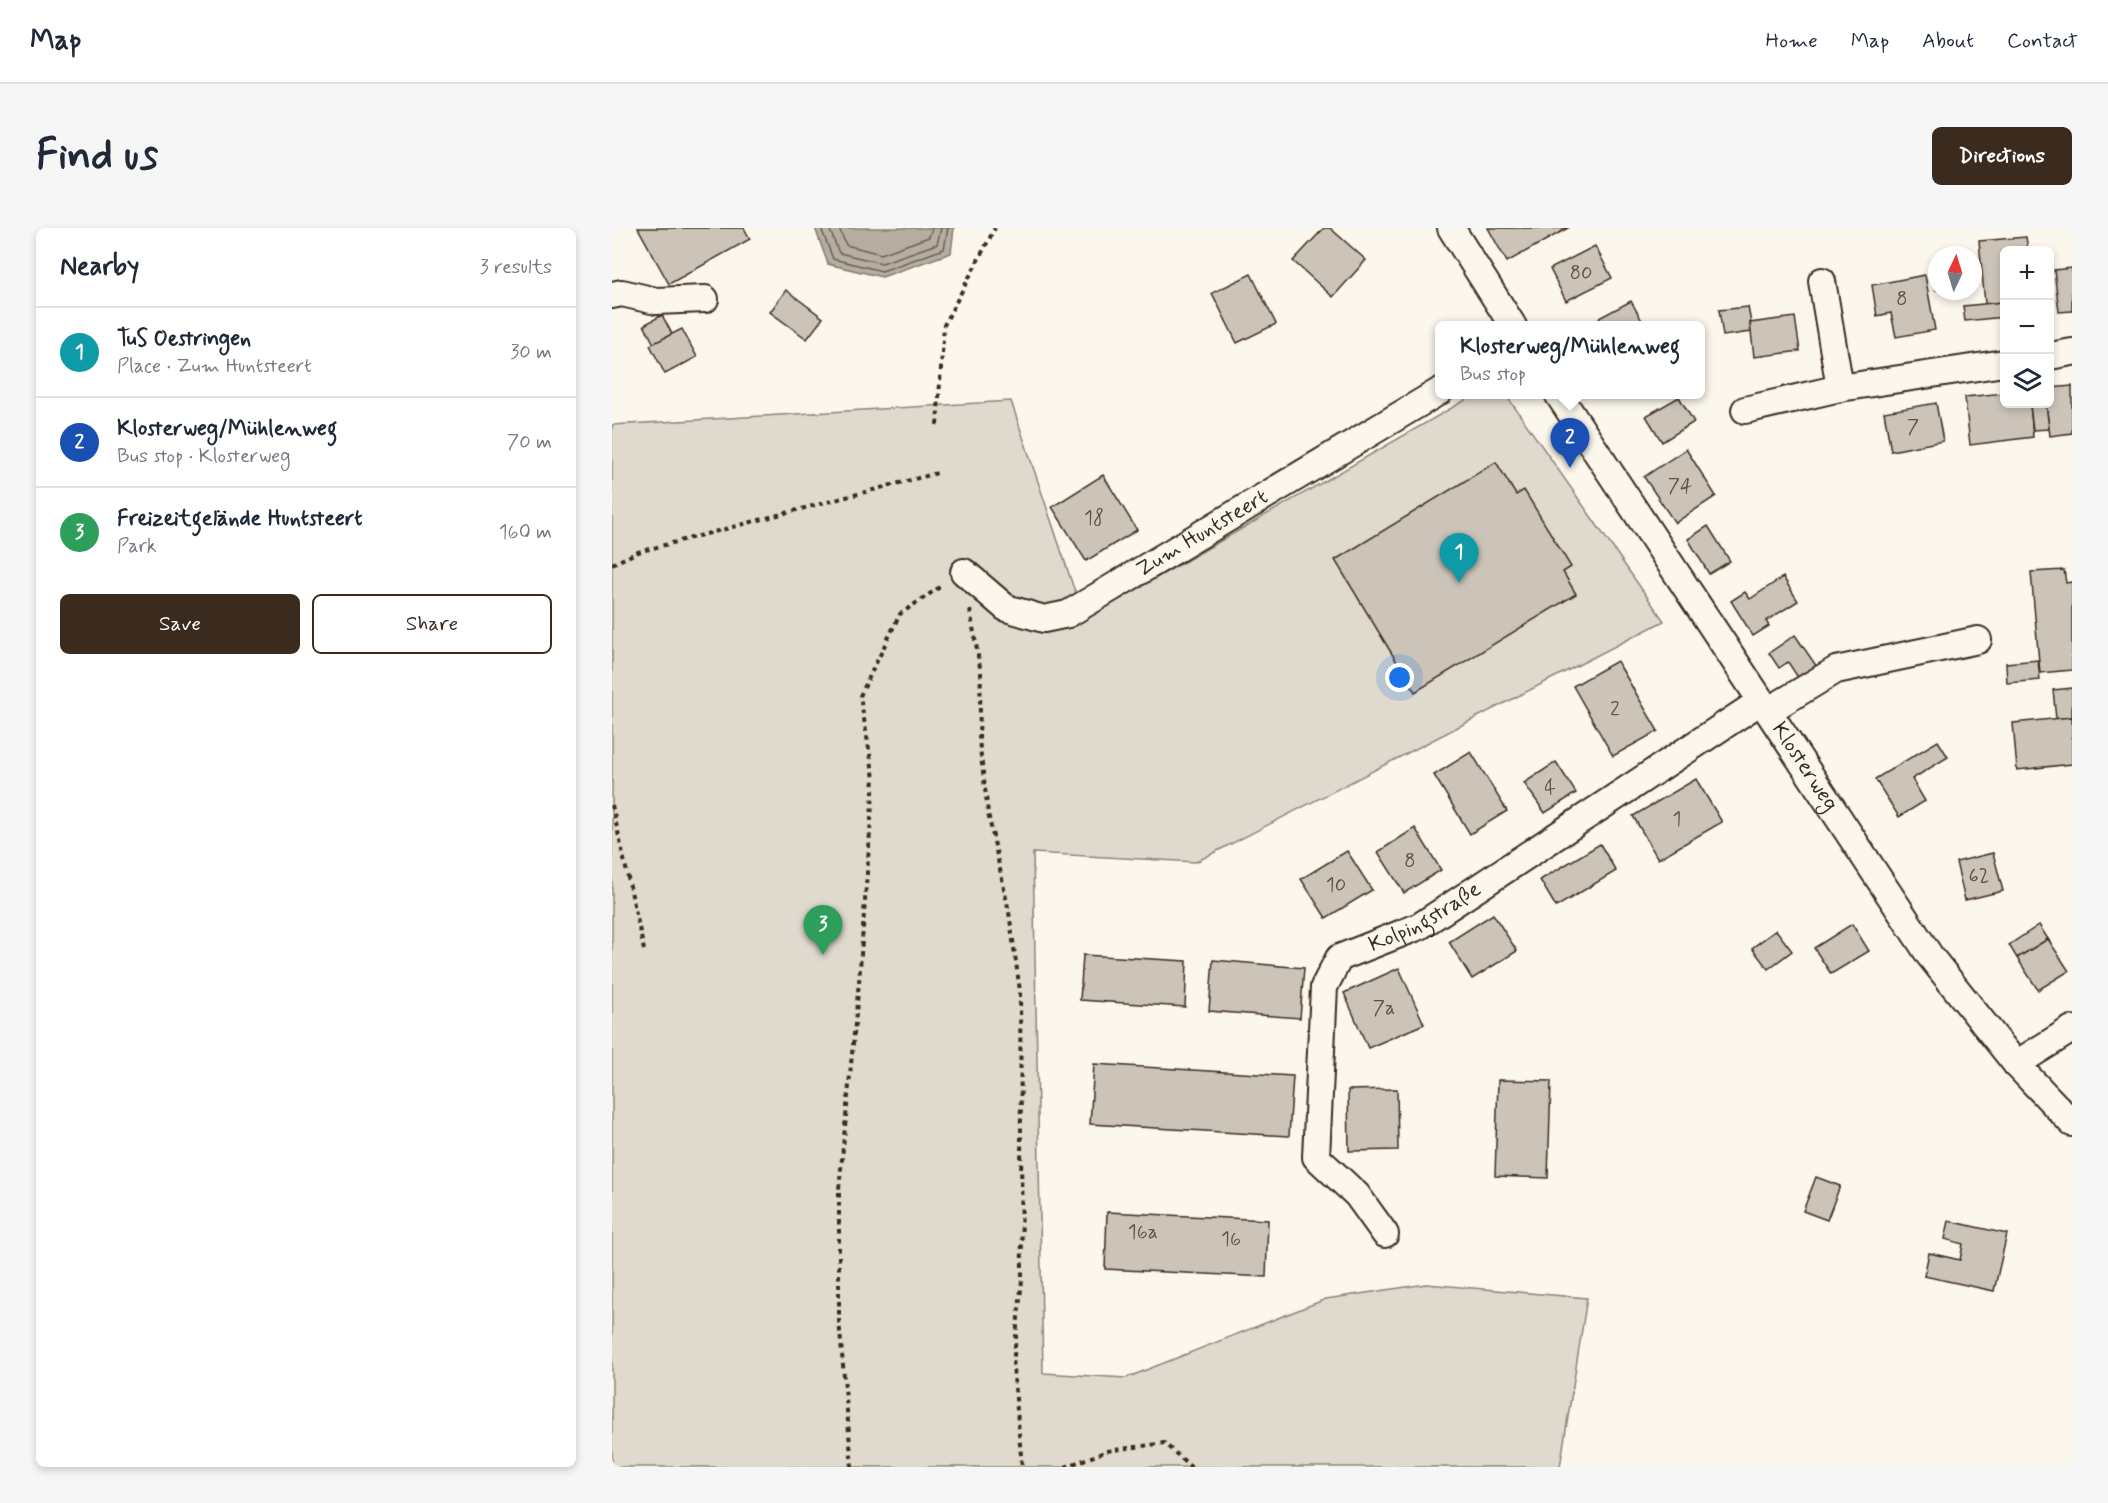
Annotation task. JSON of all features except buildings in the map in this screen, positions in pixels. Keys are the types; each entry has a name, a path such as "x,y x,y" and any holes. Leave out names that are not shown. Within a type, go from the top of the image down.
{"street":[{"path":"1450,228 1510,321"},
{"path":"1822,281 1840,388"},
{"path":"612,295 622,293 656,301 705,299"},
{"path":"2054,355 2072,352"},
{"path":"1745,410 1840,388 2000,364"},
{"name":"Zum Huntsteert","path":"964,572 1006,609 1044,620 1068,614 1435,394"},
{"name":"Klosterweg","path":"1561,399 1930,956 2016,1064 2072,1123"},
{"name":"Kolpingstraße","path":"1385,1234 1357,1195 1317,1157 1324,987 1339,958 1420,926 1765,706 1836,670 1978,640"},
{"path":"2016,1064 2072,1029"}],"path":[{"path":"937,425 944,325 995,228"},
{"path":"612,564 638,552 941,472"},
{"path":"852,1467 839,1320 839,1201 859,982 874,778 860,696 900,614 964,572 981,674 979,740 988,813 1009,912 1020,991 1022,1280 1013,1365 1022,1467"},
{"path":"612,805 644,950"},
{"path":"1065,1467 1107,1451 1164,1443 1191,1467"}],"shaded area":[{"path":"1467,399 1509,399 1664,621 1196,862 1033,853 1043,1373 1126,1378 1326,1299 1426,1284 1587,1298 1560,1467 612,1467 612,425 1011,401 1073,586 1087,618"}],"water":[{"path":"815,228 954,228 951,253 882,277 828,264"}],"place":[{"name":"Klosterweg/Mühlenweg","path":"1570,468"},
{"name":"TuS Oestringen","path":"1459,583"},
{"name":"Freizeitgelände Huntsteert","path":"823,955"}]}
